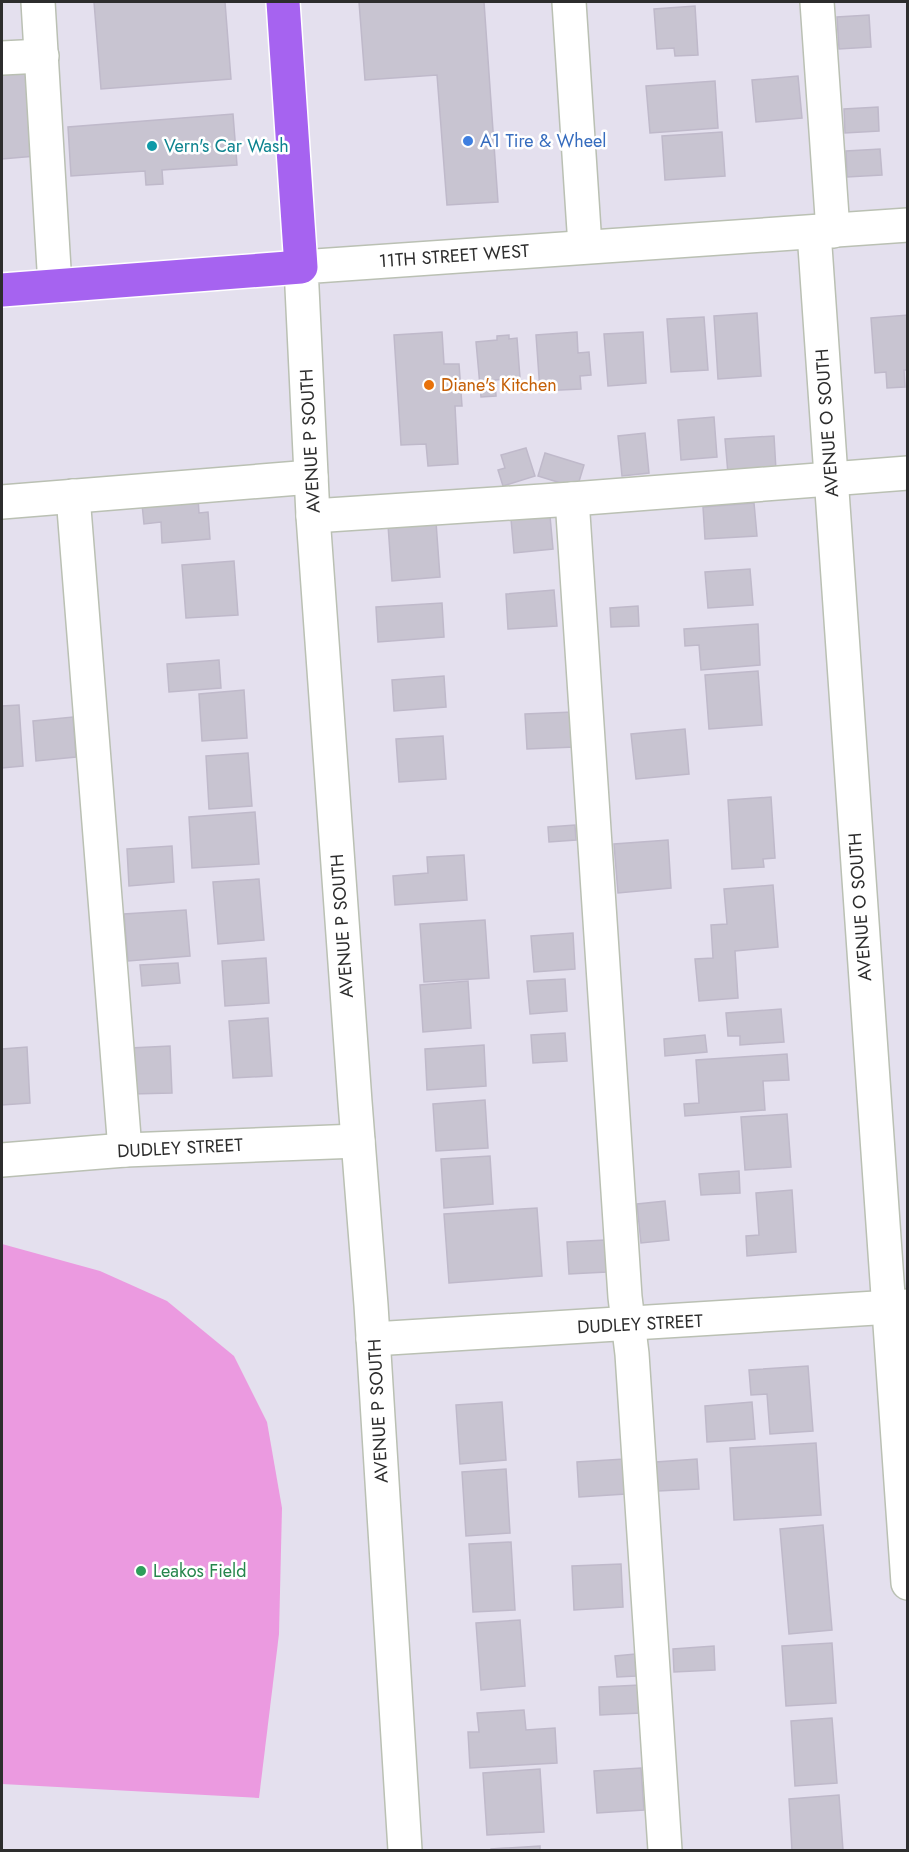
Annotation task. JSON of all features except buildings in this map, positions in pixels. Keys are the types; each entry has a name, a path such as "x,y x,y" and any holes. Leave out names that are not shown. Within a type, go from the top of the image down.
{"main road":[{"name":"AVENUE P SOUTH","path":"282,2 301,267"},
{"name":"11TH STREET WEST","path":"2,290 301,267"}],"street":[{"path":"38,2 55,286"},
{"path":"569,2 585,246"},
{"name":"AVENUE O SOUTH","path":"817,2 830,478 898,1307 908,1583"},
{"path":"2,58 42,56"},
{"name":"11TH STREET WEST","path":"301,267 908,225"},
{"name":"AVENUE P SOUTH","path":"301,267 313,516 373,1340 405,1851"},
{"path":"313,516 908,473"},
{"path":"2,502 311,477"},
{"path":"73,496 125,1150"},
{"path":"572,499 625,1297 633,1366 665,1851"},
{"name":"DUDLEY STREET","path":"2,1160 125,1150 358,1141"},
{"name":"DUDLEY STREET","path":"373,1340 898,1307"}],"shaded area":[{"name":"Leakos Field","path":"2,1244 100,1271 167,1301 234,1356 267,1422 282,1508 279,1634 259,1798 2,1784"}],"place":[{"name":"A1 Tire & Wheel","path":"468,141"},
{"name":"Vern's Car Wash","path":"152,146"},
{"name":"Diane's Kitchen","path":"429,385"},
{"name":"Leakos Field","path":"141,1571"}]}
